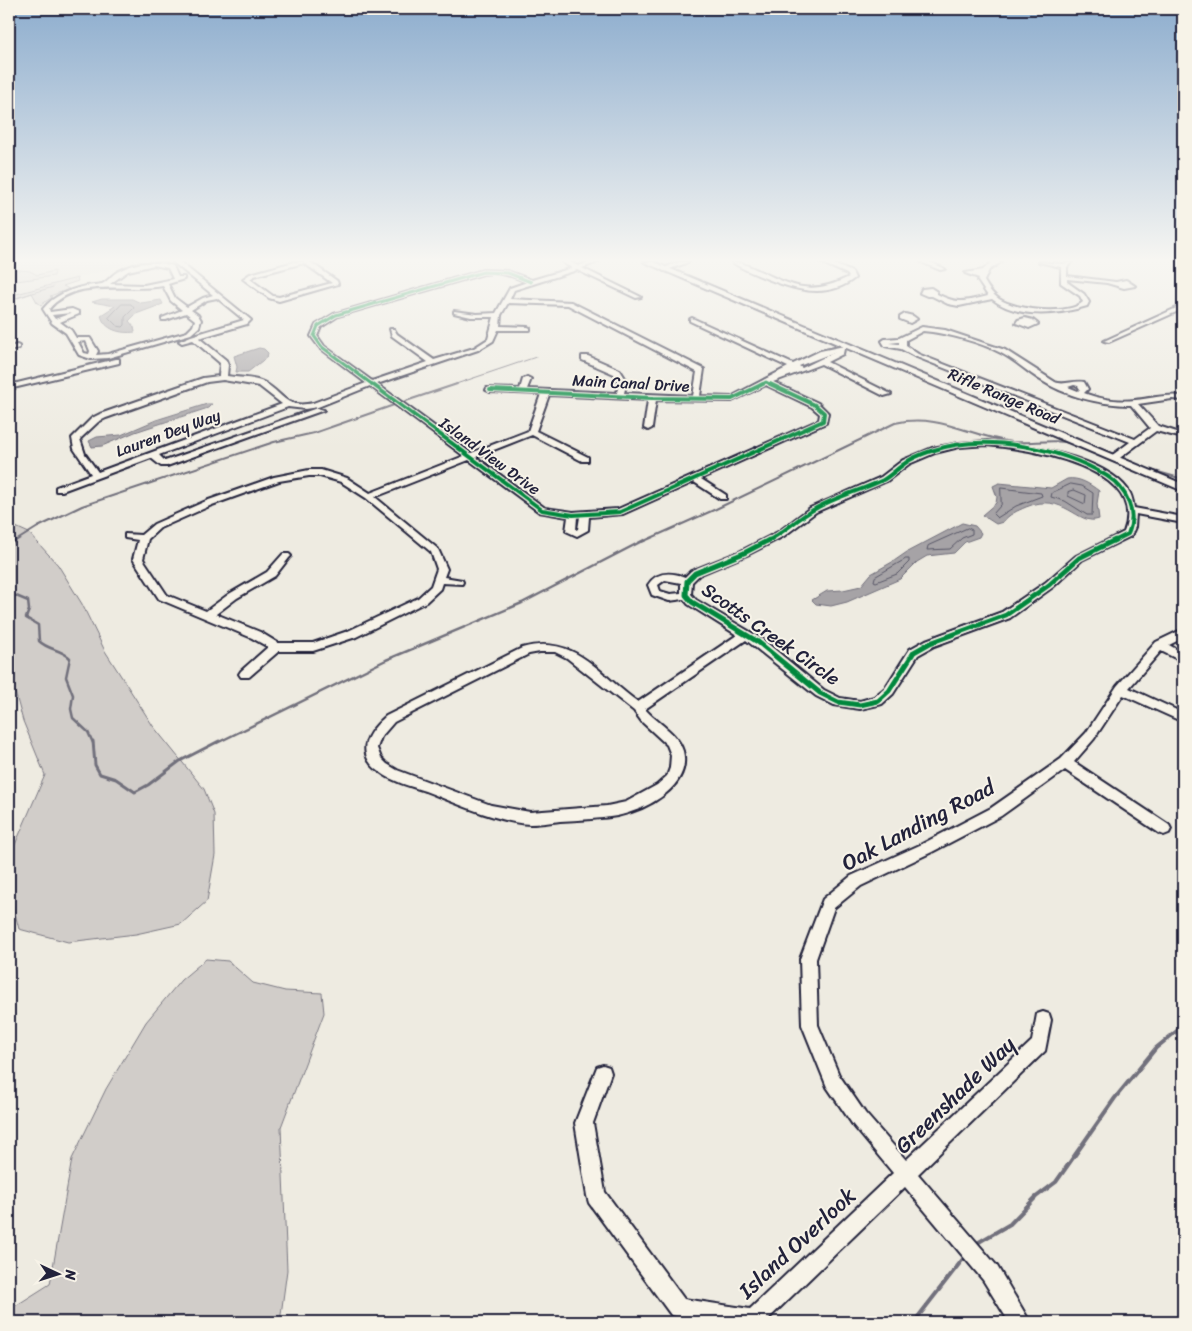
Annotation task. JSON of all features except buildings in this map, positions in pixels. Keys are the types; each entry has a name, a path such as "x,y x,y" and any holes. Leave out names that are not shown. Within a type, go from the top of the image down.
{"main road":[{"name":"Rifle Range Road","path":"790,324 1183,488"}],"street":[{"path":"58,324 66,329 81,354 91,357 108,356 189,333 197,324"},
{"path":"9,388 124,358 241,324"},
{"name":"Island View Drive","path":"321,324 318,326 314,336 322,347 542,510 573,515 620,512 823,422 824,413 816,405 766,382"},
{"path":"96,476 76,445 76,438 95,420 136,403 196,384 223,378 241,379 262,384 287,405 305,407 476,349 491,340 497,324"},
{"path":"611,324 700,371 696,399"},
{"path":"701,324 803,370"},
{"path":"916,324 922,329"},
{"path":"1107,341 1145,324"},
{"path":"496,328 528,329"},
{"path":"1136,442 916,355 902,344 911,334 922,329 943,330 1003,352 1022,362 1040,377 1062,388 1074,383 1081,384 1084,389 1079,394 1115,403 1133,403 1172,397 1183,398"},
{"path":"392,330 394,335 433,363"},
{"path":"193,338 222,362 224,365 223,378"},
{"path":"73,340 88,339 94,351 91,357"},
{"path":"9,349 17,347"},
{"name":"Main Canal Drive","path":"766,382 822,362 841,353 844,348"},
{"name":"Main Canal Drive","path":"490,390 652,398 732,399 793,366 833,349 844,348"},
{"path":"585,358 617,372 623,382 620,395"},
{"path":"822,362 888,394"},
{"path":"523,391 527,379"},
{"path":"532,432 546,392"},
{"path":"648,428 652,398"},
{"path":"152,454 164,464 326,408 330,405 330,400"},
{"path":"1133,403 1155,428 1183,436"},
{"name":"Lauren Dey Way","path":"59,489 287,405"},
{"path":"1114,458 1155,428"},
{"path":"369,496 532,432 585,459"},
{"name":"Scotts Creek Circle","path":"987,443 1017,446 1049,453 1088,467 1114,480 1124,490 1131,514 1132,527 1128,534 1079,558 1049,585 1006,615 930,643 914,652 889,691 878,701 860,705 838,702 820,693 785,663 746,634 692,602 686,595 687,581 695,573 744,553 781,534 813,510 884,479 906,462 932,451 959,445 987,443"},
{"path":"317,469 344,480 369,496 435,551 442,569 436,587 422,600 352,634 313,647 276,647 256,635 222,622 209,614 163,597 138,559 144,538 157,526 209,503 277,479 317,469"},
{"path":"695,479 723,497"},
{"path":"573,515 572,531 577,533 583,530 585,514"},
{"path":"1131,514 1183,520"},
{"path":"1131,514 1183,527"},
{"path":"128,536 144,538"},
{"path":"209,614 270,574 286,556"},
{"path":"686,595 664,597 656,593 653,585 656,580 667,576 687,581"},
{"path":"438,579 458,582"},
{"name":"Oak Landing Road","path":"1020,1322 990,1273 858,1119 832,1081 810,1025 808,959 828,904 856,881 927,848 996,812 1065,763 1090,736 1121,689 1160,645 1183,633"},
{"path":"638,708 746,634"},
{"path":"1160,645 1183,658"},
{"path":"245,674 276,647"},
{"path":"536,648 551,648 564,651 622,698 638,708 642,716 666,736 675,747 676,767 672,780 664,787 619,810 530,818 516,816 491,810 393,774 379,767 372,752 376,732 390,719 526,651 536,648"},
{"path":"1121,689 1183,718"},
{"path":"1065,763 1164,829"},
{"name":"Greenshade Way","path":"905,1173 1039,1045 1043,1020"},
{"name":"Island Overlook","path":"603,1073 584,1123 596,1196 678,1308 700,1317 753,1320 905,1173"}],"shaded area":[{"path":"9,524 29,533 58,565 82,604 105,651 153,726 204,789 214,814 215,855 207,901 181,924 136,934 68,942 19,929 9,891 14,847 45,775 23,721 15,692 9,685"},
{"path":"206,959 228,961 253,983 285,991 322,993 324,1013 281,1127 287,1270 280,1322 9,1322 9,1310 50,1284 72,1159 106,1089 146,1022 181,980"}],"water":[{"path":"106,324 132,324 135,332 124,332"},
{"path":"259,348 264,349 268,353 267,357 248,372 236,372 237,367 234,356"},
{"path":"212,404 208,408 135,432 102,446 92,447 89,441 97,437 121,435 156,420"},
{"path":"1067,479 1080,480 1099,491 1097,504 1099,519 1091,520 1084,518 1050,503 1039,503 1026,507 1016,511 1003,522 996,524 982,515 996,503 997,497 993,486 999,483 1051,488"},
{"path":"962,523 975,526 981,533 979,537 965,542 954,553 927,556 917,562 900,579 847,602 831,606 816,604 812,600 827,591 861,586 871,574 907,552"}],"waterway":[{"path":"453,385 536,357"},
{"path":"403,402 457,384"},
{"path":"14,542 38,527 82,506 274,442 314,433 394,405"},
{"path":"642,542 716,509 895,423 926,421 954,426 1012,442 1058,441 1073,444"},
{"path":"1144,468 1183,479"},
{"path":"9,545 16,540"},
{"path":"217,743 386,660 522,603 644,540"},
{"path":"9,574 9,580"},
{"path":"9,593 28,601 29,610 26,618 38,625 39,641 70,658 66,677 73,695 71,709 73,718 88,732 93,743"},
{"path":"93,741 95,765 100,774 116,779 135,792 148,785 180,761 219,741"},
{"path":"979,1242 1010,1224 1036,1197 1056,1182 1115,1098 1156,1048 1183,1026"},
{"path":"914,1322 963,1259"}],"cycle path":[{"path":"321,324 318,326 314,336 322,347 542,510 573,515 620,512 823,421 824,413 815,405 766,382 732,399 652,398 490,390"},
{"path":"987,443 1014,445 1043,452 1091,468 1117,482 1126,493 1128,499 1131,516 1130,530 1128,534 1079,558 1049,585 1006,615 930,643 914,652 889,691 878,701 860,705 838,702 820,693 758,642 692,602 686,595 687,581 695,573 744,553 781,534 813,510 884,479 906,462 932,451 959,445 987,443"}]}
